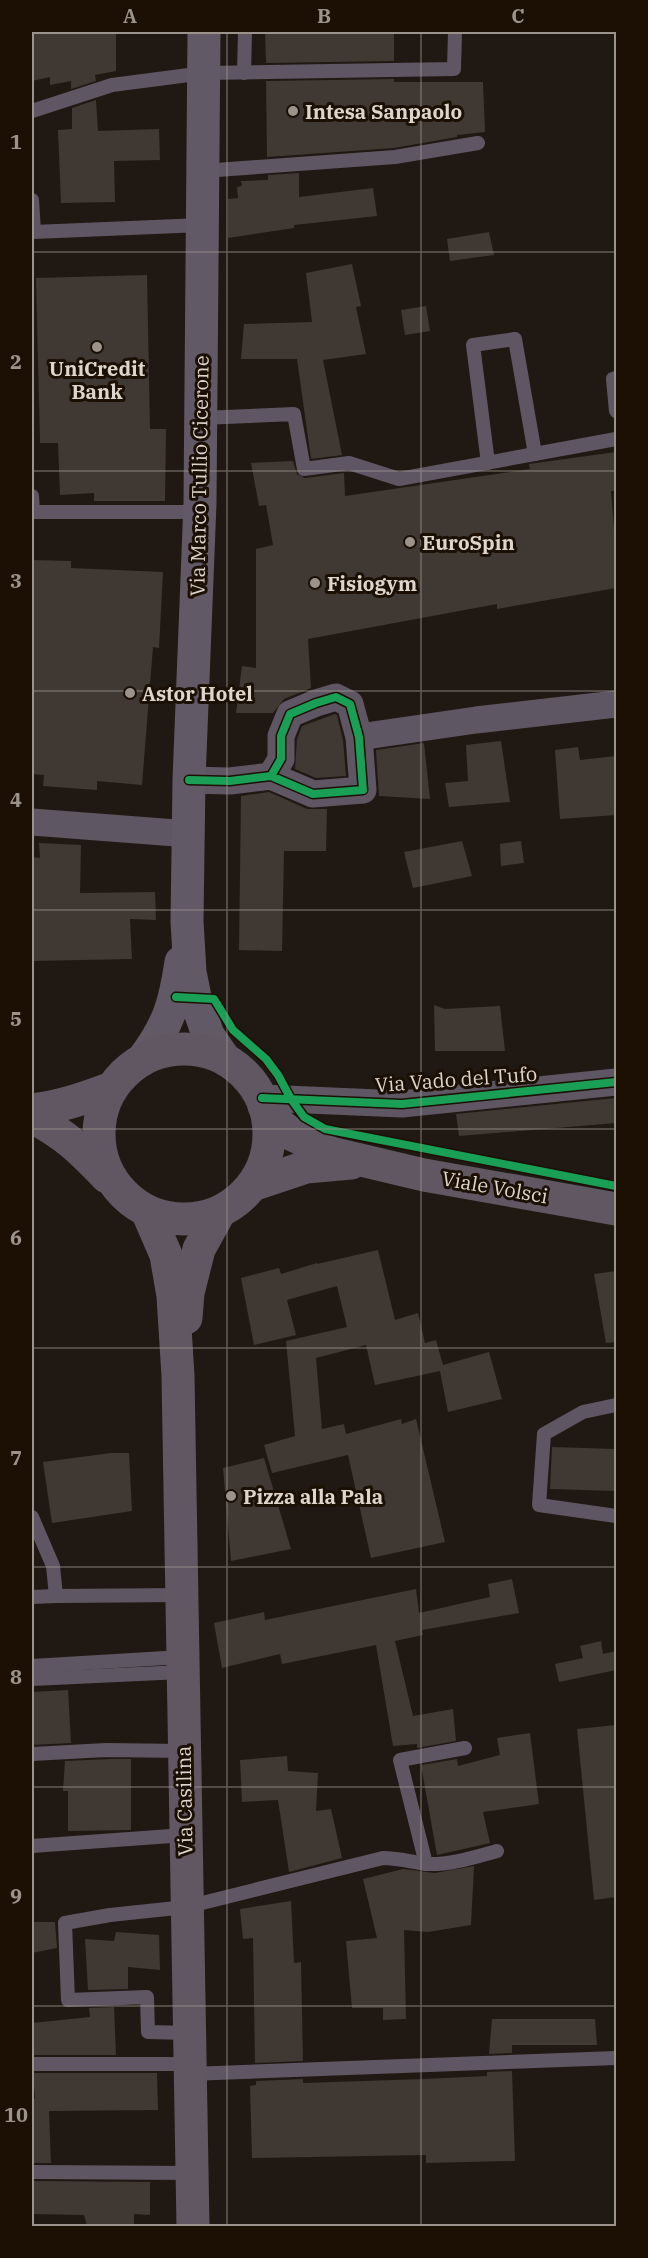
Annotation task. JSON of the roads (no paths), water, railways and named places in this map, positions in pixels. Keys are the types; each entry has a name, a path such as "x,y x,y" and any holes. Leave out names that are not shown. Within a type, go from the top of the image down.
{"main road":[{"name":"Via Marco Tullio Cicerone","path":"204,32 200,512 189,780 187,921 190,972 195,997 208,1035 223,1057"},
{"name":"Via Marco Tullio Cicerone","path":"144,1058 162,1034 176,997 187,921"},
{"path":"32,1117 59,1132 80,1149 129,1200 147,1211 170,1219 195,1220 219,1213 239,1201 255,1184 267,1157 270,1127 263,1102 246,1074 223,1057 197,1049 170,1049 144,1058 126,1071 112,1088 103,1106 99,1126 99,1147 105,1167 115,1185"},
{"path":"32,1110 79,1101 112,1088"},
{"name":"Viale Volsci","path":"263,1102 281,1126 293,1135 331,1153 424,1175 616,1209"},
{"name":"Viale Volsci","path":"255,1184 306,1167 332,1163 374,1163"},
{"name":"Via Casilina","path":"147,1211 166,1256 173,1296 178,1376 193,2226"},
{"name":"Via Casilina","path":"178,1376 185,1339 190,1282 199,1249 219,1213"}],"street":[{"path":"189,780 230,781 271,776 314,794 363,790 359,737 351,704 336,697 290,714 281,736 281,759 271,776"},
{"path":"359,737 476,720 616,704"},
{"path":"32,822 189,834"},
{"name":"Via Vado del Tufo","path":"263,1102 402,1104 616,1082"}],"lane":[{"path":"244,73 245,32"},
{"path":"32,111 112,85 204,73 454,69 454,32"},
{"path":"202,171 395,157 478,144"},
{"path":"32,200 32,235 202,225"},
{"path":"488,463 473,345 515,339 535,454"},
{"path":"616,378 613,378 616,411"},
{"path":"201,418 294,414 304,469 349,463 399,479 616,439"},
{"path":"32,496 33,512 200,512"},
{"path":"616,1405 583,1412 544,1434 539,1505 616,1516"},
{"path":"32,1517 53,1566 56,1596"},
{"path":"32,1596 182,1595"},
{"path":"32,1666 182,1665"},
{"path":"32,1679 182,1665"},
{"path":"426,1864 400,1760 465,1748"},
{"path":"32,1754 106,1750 183,1751"},
{"path":"32,1846 185,1835"},
{"path":"189,2057 148,2032 147,1997 68,2000 65,1923 110,1915 186,1907 383,1858 404,1859 426,1864 459,1861 497,1851"},
{"path":"32,2064 189,2057 406,2064 616,2058"},
{"path":"32,2172 192,2173"}],"place":[{"name":"Intesa Sanpaolo","path":"293,111"},
{"name":"UniCredit Bank","path":"97,347"},
{"name":"EuroSpin","path":"410,542"},
{"name":"Fisiogym","path":"315,583"},
{"name":"Astor Hotel","path":"130,693"},
{"name":"Pizza alla Pala","path":"231,1496"}]}
